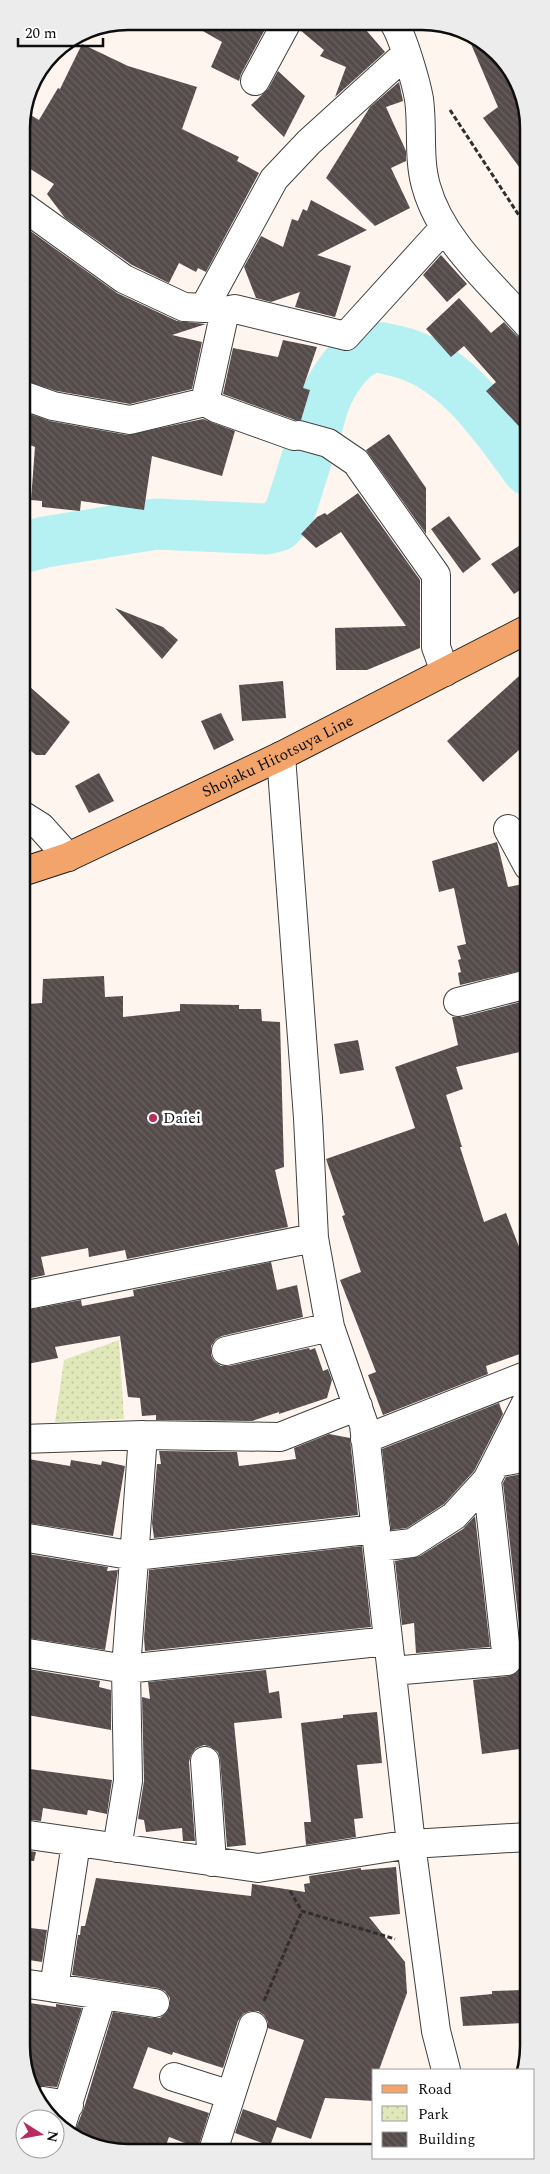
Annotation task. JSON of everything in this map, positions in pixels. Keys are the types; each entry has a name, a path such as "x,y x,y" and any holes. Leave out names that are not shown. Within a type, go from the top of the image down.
{"main road":[{"name":"Shojaku Hitotsuya Line","path":"30,869 68,857 281,756 520,633"}],"street":[{"path":"255,81 283,30"},
{"path":"397,30 419,98 422,168 433,207 444,228 467,258 520,316"},
{"path":"205,402 215,310 274,178 309,142 406,54"},
{"path":"30,212 124,279 184,306 215,310 235,309 346,336 444,228"},
{"path":"30,398 53,406 130,420 205,402 216,408 294,436 328,443 356,462 436,575 436,647 445,672"},
{"path":"281,756 308,1118 314,1238 330,1327 364,1425 411,1844 436,2031 446,2069"},
{"path":"30,819 41,827 68,857"},
{"path":"508,829 520,851"},
{"path":"458,1002 520,986"},
{"path":"30,1294 314,1238"},
{"path":"226,1351 330,1327"},
{"path":"366,1439 520,1377"},
{"path":"30,1439 143,1435 280,1437 358,1406"},
{"path":"30,1538 136,1556 377,1538 412,1543 454,1516 492,1472 520,1414"},
{"path":"117,1848 128,1781 126,1669 136,1556 143,1435"},
{"path":"492,1472 520,1460"},
{"path":"392,1670 507,1661 517,1641 492,1472"},
{"path":"30,1653 126,1669 388,1641"},
{"path":"205,1761 212,1862"},
{"path":"30,1835 258,1868 411,1844 520,1837"},
{"path":"54,1988 76,1843"},
{"path":"30,1984 155,2003"},
{"path":"58,2109 102,1995"},
{"path":"215,2144 253,2026"},
{"path":"174,2077 231,2095"}],"path":[{"path":"419,98 439,100 454,114 520,217"},
{"path":"276,1866 302,1911 425,1948"},
{"path":"253,2026 302,1911"}],"green space":[{"path":"119,1340 124,1419 55,1422 64,1360"}],"building":[{"path":"201,30 265,30 239,81 211,67 222,42"},
{"path":"300,30 366,30 385,52 335,97 346,67 320,56 324,50"},
{"path":"82,44 128,66 197,87 182,129 239,157 237,161 259,173 206,272 198,268 196,272 179,263 169,283 132,265 65,218 47,194 54,184 30,169 31,115 39,120 58,88 60,89"},
{"path":"471,44 487,54 500,68 515,96 520,128 520,168 483,118 498,107"},
{"path":"278,71 305,96 284,137 251,105 268,89"},
{"path":"399,82 403,101 386,107 406,151 406,161 391,168 410,208 375,226 326,178 370,107"},
{"path":"311,200 367,230 317,255 351,266 335,317 295,307 300,292 271,302 256,298 244,267 261,236 283,247 292,219 298,221 303,209 307,211"},
{"path":"30,231 117,293 177,321 206,324 172,335 202,342 192,389 130,404 57,391 30,383"},
{"path":"441,255 467,284 447,302 423,275"},
{"path":"459,298 491,333 504,322 520,337 520,427 486,391 496,382 464,346 451,357 426,329"},
{"path":"283,340 317,347 303,388 310,390 301,420 295,420 223,394 233,348 278,357"},
{"path":"30,414 50,421 127,435 203,419 235,431 222,476 152,456 144,510 81,501 80,511 42,507 42,501 31,500 35,447 30,445"},
{"path":"389,434 426,488 426,534 366,450"},
{"path":"358,493 420,580 420,648 367,670 336,670 335,628 406,626 341,532 316,548 301,534 317,517 325,513 327,515"},
{"path":"449,516 481,559 463,573 431,529"},
{"path":"520,545 520,590 514,594 491,564"},
{"path":"115,608 163,627 178,640 162,659"},
{"path":"520,675 520,749 483,782 447,741"},
{"path":"283,681 286,718 242,721 239,685"},
{"path":"30,687 70,722 45,755 36,755 30,750"},
{"path":"221,713 234,740 214,750 201,721"},
{"path":"99,773 114,801 89,813 75,786"},
{"path":"497,842 508,887 520,885 520,971 460,985 458,973 461,972 458,960 461,959 457,946 466,944 454,888 439,892 432,861"},
{"name":"Daiei","path":"104,976 105,997 123,996 123,1017 180,1011 180,1004 239,1005 239,1009 261,1009 262,1021 280,1022 284,1167 275,1170 288,1227 127,1259 125,1250 89,1257 88,1248 41,1257 45,1275 30,1278 30,1004 42,1003 43,979"},
{"path":"520,1002 520,1052 456,1067 463,1089 446,1095 484,1222 506,1213 520,1249 520,1354 486,1366 488,1374 383,1415 368,1375 376,1372 340,1280 361,1272 342,1216 345,1215 326,1159 415,1128 395,1067 458,1045 452,1017 462,1017"},
{"path":"358,1040 364,1070 340,1074 334,1044"},
{"path":"271,1262 277,1290 297,1285 303,1317 222,1336 216,1339 211,1346 211,1355 214,1361 221,1366 229,1366 315,1348 323,1371 328,1369 332,1380 327,1398 252,1421 156,1420 156,1415 142,1416 140,1398 128,1397 120,1336 55,1347 58,1358 30,1363 30,1310 81,1300 82,1306 134,1296 133,1290"},
{"path":"499,1403 503,1414 474,1471 444,1504 407,1528 391,1530 382,1449"},
{"path":"329,1434 350,1438 358,1515 154,1538 152,1523 157,1464 161,1464 159,1451 237,1452 239,1466 296,1459 294,1448"},
{"path":"30,1459 70,1466 71,1460 101,1465 102,1461 125,1466 113,1536 30,1523"},
{"path":"520,1474 520,1633 503,1483 506,1477"},
{"path":"475,1516 490,1647 416,1653 414,1623 402,1625 395,1561 420,1556 463,1529"},
{"path":"362,1546 371,1627 145,1651 144,1638 149,1570"},
{"path":"30,1554 108,1567 107,1571 118,1570 105,1650 30,1638"},
{"path":"520,1668 520,1749 482,1754 473,1680 509,1676 516,1673"},
{"path":"30,1669 100,1681 99,1687 111,1690 111,1730 30,1715"},
{"path":"266,1670 269,1693 279,1691 282,1718 234,1723 246,1845 227,1847 220,1759 218,1752 204,1745 196,1748 189,1762 195,1841 183,1841 182,1828 146,1832 144,1820 138,1819 144,1781 142,1697 150,1699 148,1682"},
{"path":"377,1712 382,1763 357,1765 363,1818 354,1819 356,1837 306,1845 304,1822 311,1822 301,1723 343,1718 343,1715"},
{"path":"30,1769 112,1780 107,1814 88,1810 87,1815 43,1808 41,1821 30,1820"},
{"path":"30,1851 36,1852 34,1861 30,1861"},
{"path":"396,1867 400,1914 369,1917 405,1962 407,1993 379,2069 372,2069 372,2101 325,2098 311,2139 277,2127 271,2144 265,2144 235,2133 243,2109 276,2121 304,2040 268,2028 268,2022 264,2015 258,2011 250,2011 243,2014 238,2021 223,2068 173,2052 172,2055 148,2047 133,2088 209,2113 199,2144 187,2144 169,2137 166,2144 115,2143 90,2137 76,2129 84,2108 113,2012 160,2018 167,2012 170,2005 170,1998 165,1991 158,1988 72,1975 78,1935 80,1935 81,1926 85,1926 96,1878 251,1896 252,1884 305,1892 304,1884 310,1883 309,1876 361,1868 361,1870"},
{"path":"30,1928 47,1930 42,1962 30,1960"},
{"path":"520,1990 520,2023 463,2026 460,1997 492,1994 492,1991"},
{"path":"30,2003 82,2008 57,2087 39,2087 32,2065"}],"waterway":[{"path":"30,546 156,524 266,529 278,526 289,514 323,404 329,391 349,362 360,353 373,348 389,349 417,358 455,382 487,416 520,459"}],"place":[{"name":"Daiei","path":"153,1118"}]}
